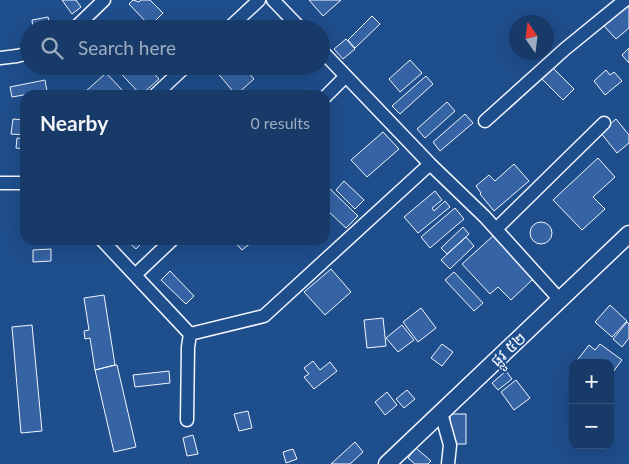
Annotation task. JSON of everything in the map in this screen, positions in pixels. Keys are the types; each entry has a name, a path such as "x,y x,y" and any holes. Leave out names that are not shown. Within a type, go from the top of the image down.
{"street":[{"path":"83,20 104,0"},
{"path":"238,20 259,0"},
{"path":"273,0 292,20"},
{"path":"485,121 565,49 625,0"},
{"path":"0,58 20,55"},
{"path":"330,59 430,164 486,217 560,300"},
{"path":"160,90 176,75"},
{"path":"330,92 346,76"},
{"path":"496,230 604,123"},
{"path":"190,334 264,316 430,164"},
{"path":"0,183 20,183"},
{"name":"ផ្លូវ ៥២","path":"387,464 629,234"},
{"path":"107,245 190,334"},
{"path":"135,275 167,245"},
{"path":"187,420 188,347 190,334"},
{"path":"441,412 450,445 448,464"}],"building":[{"path":"62,0 76,0 81,7 72,14"},
{"path":"133,0 139,2 141,0 150,0 163,13 156,20 144,20 129,4"},
{"path":"309,0 341,0 323,16"},
{"path":"629,3 629,28 616,39 604,26"},
{"path":"372,16 380,24 355,48 348,40"},
{"path":"48,17 49,20 32,20"},
{"path":"346,39 355,49 343,59 334,49"},
{"path":"629,48 629,63 622,55"},
{"path":"410,60 422,73 400,92 389,79"},
{"path":"553,68 574,89 563,100 542,79"},
{"path":"606,70 610,75 614,72 622,81 605,95 594,81"},
{"path":"104,75 108,75 122,90 87,90"},
{"path":"122,75 155,75 159,79 147,90 136,90"},
{"path":"219,75 251,75 254,79 242,90 232,90"},
{"path":"426,76 433,84 400,114 392,106"},
{"path":"45,80 47,90 20,90 20,96 12,97 10,87"},
{"path":"447,102 455,111 425,138 417,129"},
{"path":"465,114 473,123 440,151 433,142"},
{"path":"13,119 20,120 20,135 11,134"},
{"path":"616,119 629,135 629,143 617,153 600,132"},
{"path":"383,132 399,149 367,177 351,160"},
{"path":"17,138 20,138 20,148 16,148"},
{"path":"598,158 615,177 593,197 605,209 582,230 553,200"},
{"path":"514,164 529,181 494,211 476,186 489,175 495,181"},
{"path":"344,181 364,200 355,209 336,190"},
{"path":"330,189 358,216 346,228 330,213"},
{"path":"435,191 442,200 432,208 434,211 445,201 450,207 418,233 404,217"},
{"path":"455,208 464,219 430,248 421,237"},
{"path":"541,222 549,225 552,233 549,241 541,244 533,241 530,233 533,225"},
{"path":"463,227 469,234 447,254 441,248"},
{"path":"493,236 533,279 511,300 498,287 490,294 462,264"},
{"path":"466,237 474,246 450,269 441,260"},
{"path":"132,245 140,245 136,249"},
{"path":"238,245 248,245 242,250"},
{"path":"51,249 51,261 33,262 33,250"},
{"path":"331,269 351,292 325,315 304,292"},
{"path":"170,271 194,296 186,304 161,280"},
{"path":"454,272 483,303 474,311 445,280"},
{"path":"104,295 115,365 95,370 90,338 85,339 84,331 89,330 84,298"},
{"path":"610,305 627,321 612,337 595,322"},
{"path":"421,308 436,328 418,342 403,322"},
{"path":"383,318 386,346 367,348 364,320"},
{"path":"627,322 629,324 629,338 622,347 613,339"},
{"path":"32,325 42,431 21,433 12,327"},
{"path":"402,325 414,340 398,352 386,338"},
{"path":"442,344 453,352 442,366 431,358"},
{"path":"600,344 622,360 614,371 614,359 578,359 589,345 595,350"},
{"path":"313,361 320,370 330,362 337,371 314,389 304,377 309,374 304,368"},
{"path":"117,365 136,447 114,452 95,370"},
{"path":"169,371 170,383 135,387 133,375"},
{"path":"506,371 512,379 498,390 492,383"},
{"path":"516,380 530,398 514,410 501,392"},
{"path":"407,390 415,399 404,408 396,399"},
{"path":"387,392 397,405 385,415 375,402"},
{"path":"248,411 252,428 239,431 234,414"},
{"path":"450,414 466,414 466,444 450,444"},
{"path":"193,435 198,454 187,456 183,438"},
{"path":"355,442 363,452 350,464 331,464"},
{"path":"416,448 431,461 428,464 415,464 408,458"},
{"path":"293,449 297,459 286,463 283,452"}]}
